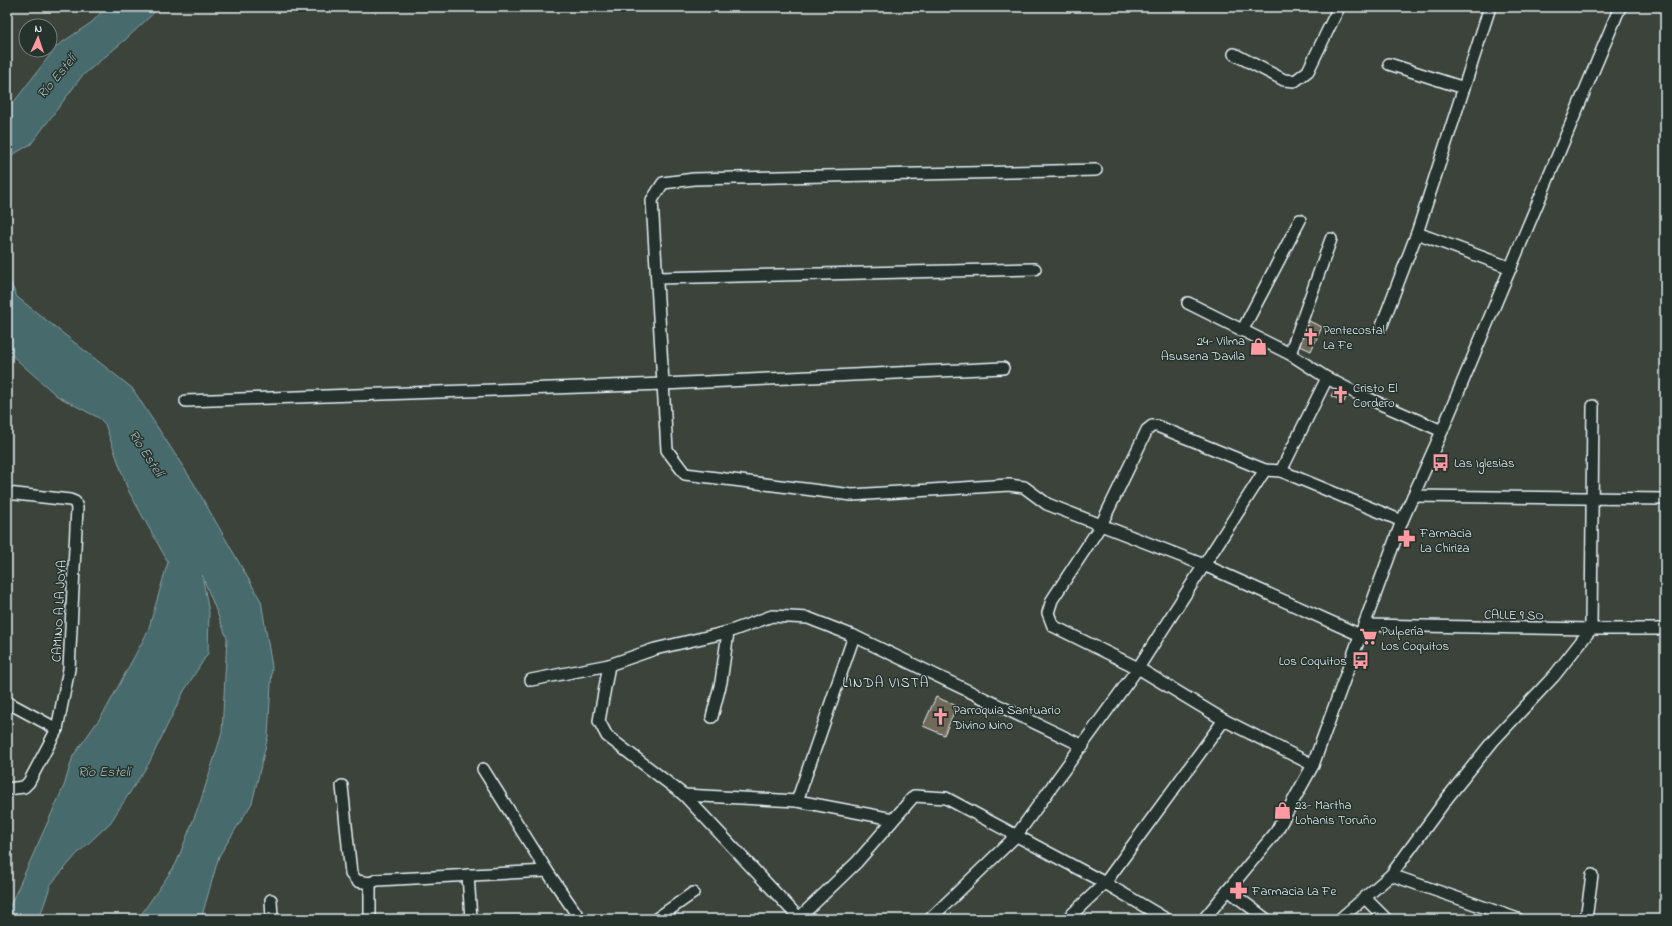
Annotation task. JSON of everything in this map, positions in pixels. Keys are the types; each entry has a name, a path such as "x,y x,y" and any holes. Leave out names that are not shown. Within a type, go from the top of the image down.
{"street":[{"path":"1234,54 1284,80 1295,81 1308,71 1339,7"},
{"path":"1382,325 1417,233 1490,7"},
{"path":"1204,919 1276,832 1313,764 1402,521 1442,431 1620,7"},
{"path":"1389,64 1464,88"},
{"path":"1096,170 694,179 663,183 652,200 667,450 685,474 852,496 1009,484 1024,487 1047,504 1204,565 1362,630"},
{"path":"1242,331 1300,220"},
{"path":"1417,233 1511,268"},
{"path":"1290,354 1331,239"},
{"path":"657,278 1035,269"},
{"path":"1188,303 1290,354 1327,378 1358,394 1442,431"},
{"path":"186,401 664,384 1003,368"},
{"path":"1281,471 1327,378"},
{"path":"1340,919 1391,875 1448,797 1493,741 1554,676 1591,629 1593,406"},
{"path":"1313,764 1224,720 1138,668 1053,626 1048,613 1052,600 1102,525 1147,430 1152,426 1158,426 1265,470 1281,471 1402,521"},
{"path":"930,919 1016,836 1083,746 1138,668 1265,470"},
{"name":"CAMINO A LA JOYA","path":"7,493 70,500 75,502 77,508 69,670 57,729 29,782 24,787 7,789"},
{"path":"1413,496 1665,499"},
{"path":"531,680 609,666 655,649 728,632 772,616 808,618 854,636 1083,746"},
{"name":"CALLE 9 SO","path":"1362,630 1665,628"},
{"path":"712,717 721,682 728,632"},
{"path":"797,801 854,636"},
{"path":"609,666 599,721 607,736 684,795 800,918 857,862 914,796 946,798 1105,883 1166,919"},
{"path":"7,702 57,729"},
{"path":"1068,919 1105,883 1224,720"},
{"path":"483,769 547,871 580,919"},
{"path":"342,786 351,874 357,881 370,883 377,880 547,871"},
{"path":"684,795 797,801 893,819"},
{"path":"468,875 471,919"},
{"path":"1391,875 1518,919"},
{"path":"1586,919 1592,875"},
{"path":"370,883 370,919"},
{"path":"1228,890 1266,919"},
{"path":"656,919 693,893"},
{"path":"1365,898 1386,919"},
{"path":"272,900 272,919"}],"water":[{"name":"Río Estelí","path":"106,7 160,7 125,40 82,76 31,144 7,158 7,111 48,58 58,58 58,45 92,22"},
{"name":"Río Estelí","path":"7,275 17,297 132,388 193,482 261,601 272,667 268,736 252,803 219,856 201,919 138,919 176,864 201,800 222,733 227,638 202,575 209,612 208,653 184,691 149,763 110,823 77,854 51,884 39,919 7,919 9,908 64,786 73,756 105,711 148,631 168,562 128,490 105,424 99,418 57,396 7,351"}],"building":[{"name":"Pentecostal La Fe","path":"1309,321 1322,327 1311,351 1298,345"},
{"name":"Cristo El Cordero","path":"1336,386 1348,393 1344,402 1331,396"},
{"name":"Parroquia Santuario Divino Nino","path":"936,697 957,706 944,735 923,726"}],"place":[{"name":"Pentecostal La Fe","path":"1310,336"},
{"name":"24- Vilma Asusena Davila","path":"1258,347"},
{"name":"Cristo El Cordero","path":"1340,394"},
{"name":"Las Iglesias","path":"1441,462"},
{"name":"Farmacia La Chiriza","path":"1407,539"},
{"name":"Pulpería Los Coquitos","path":"1368,637"},
{"name":"Los Coquitos","path":"1360,660"},
{"name":"Parroquia Santuario Divino Nino","path":"940,716"},
{"name":"23- Martha Lohanis Toruño","path":"1282,811"},
{"name":"Farmacia La Fe","path":"1239,890"}],"district":[{"name":"LINDA VISTA","path":"886,682"}]}
